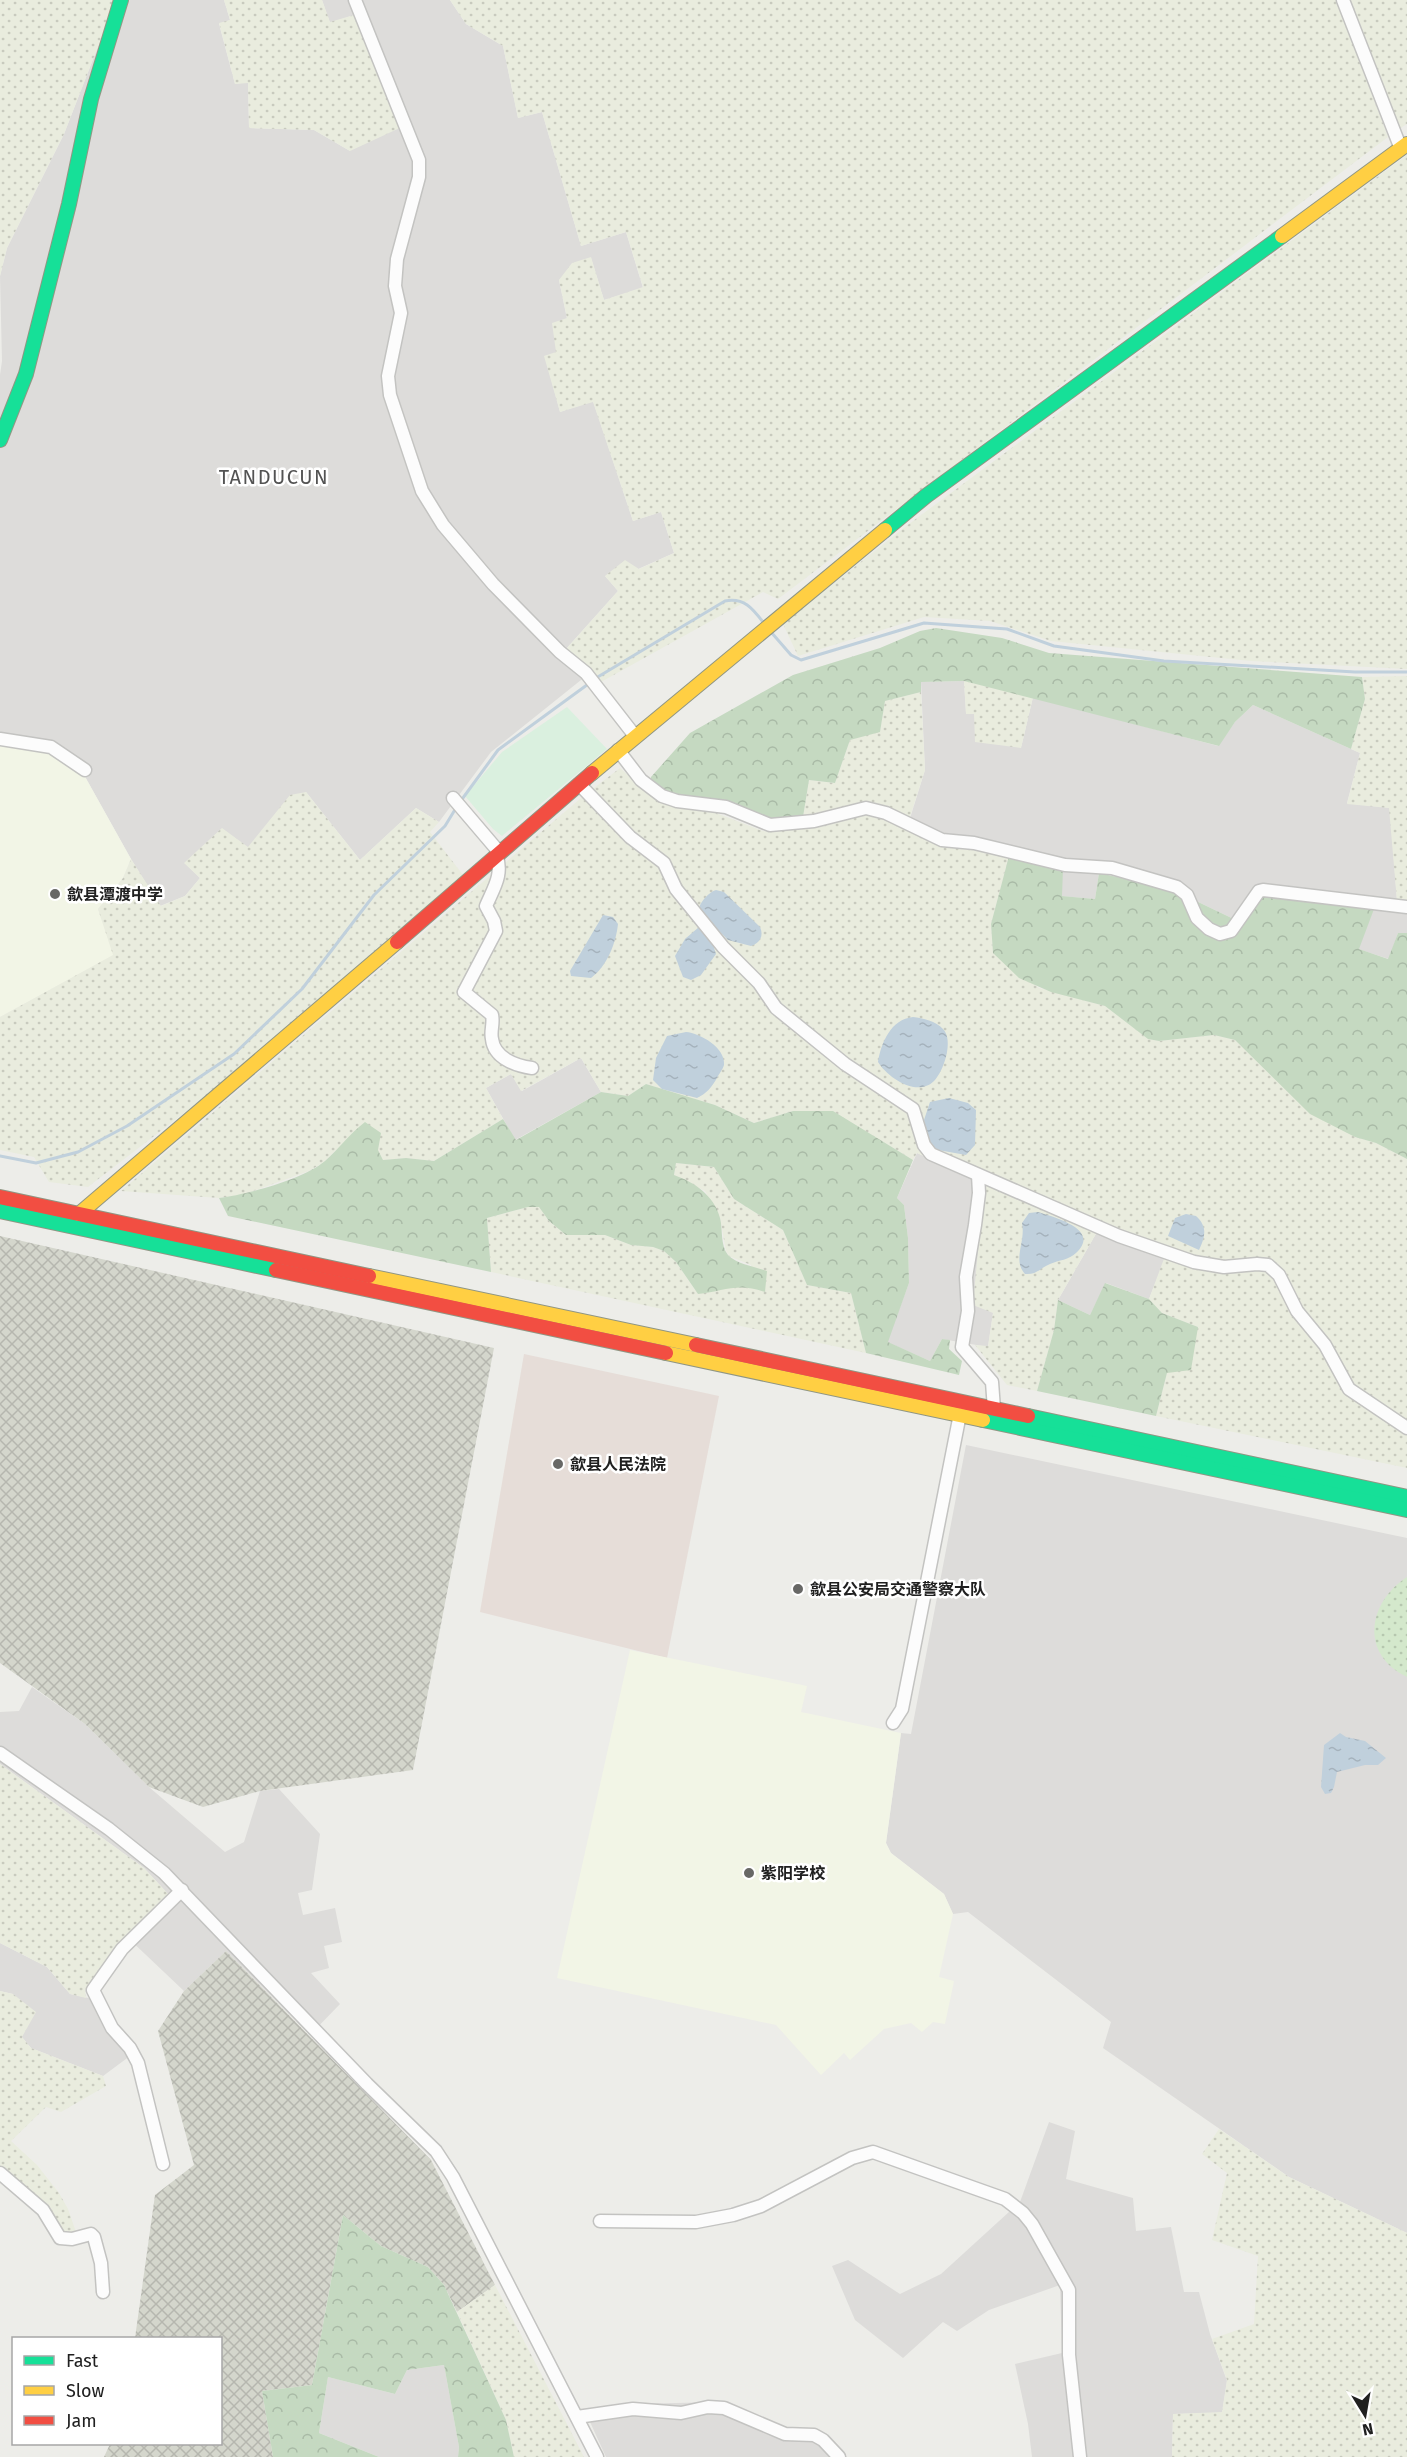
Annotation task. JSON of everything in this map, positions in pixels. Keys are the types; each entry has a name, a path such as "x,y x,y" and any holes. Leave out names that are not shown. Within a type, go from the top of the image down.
{"main road":[{"path":"0,440 26,374 69,204 91,99 121,0"},
{"path":"80,1214 618,750 926,496 1404,147"},
{"path":"0,1197 1407,1497"},
{"path":"0,1211 1407,1510"}],"street":[{"path":"355,0 419,160 419,177 397,259 395,286 401,313 388,376 390,394 422,491 443,525 493,584 560,652 586,673 635,736"},
{"path":"1343,0 1404,147"},
{"path":"0,739 51,747 86,770"},
{"path":"618,750 641,780 662,796 677,801 726,807 770,825 814,821 866,808 886,813 942,840 974,843 1065,865 1112,868 1177,887 1186,895 1197,918 1209,929 1220,934 1231,930 1259,891 1263,890 1407,907"},
{"path":"579,784 630,837 664,863 676,890 723,947 759,983 776,1008 846,1064 913,1109 924,1145 931,1154 1119,1236 1194,1262 1224,1267 1268,1265 1279,1275 1297,1311 1325,1345 1349,1389 1407,1428"},
{"path":"453,798 497,853 499,876 486,906 494,921 496,932 464,992 492,1016 492,1040 498,1052 513,1063 532,1068"},
{"path":"978,1175 979,1193 966,1277 968,1311 962,1347 992,1382 994,1409"},
{"path":"893,1723 902,1709 960,1414"},
{"path":"0,1753 128,1843 182,1890 367,2084 436,2151 453,2177 597,2457"},
{"path":"163,2164 138,2063 130,2048 112,2028 93,1990 122,1949 182,1890"},
{"path":"600,2221 696,2222 733,2216 761,2206 852,2158 873,2152 1005,2199 1023,2213 1032,2224 1070,2290 1069,2355 1080,2457"},
{"path":"0,2173 43,2210 60,2238 72,2239 92,2234 101,2263 103,2292"},
{"path":"577,2417 633,2409 681,2413 708,2407 724,2408 785,2434 814,2435 823,2440 838,2457"}],"shaded area":[{"path":"0,0 116,0 64,134 7,248 0,276"},
{"path":"116,0 224,0 230,20 219,24 235,84 248,82 249,128 314,130 350,151 354,15 330,23 322,0 450,0 466,24 503,46 518,118 542,112 581,246 626,232 643,288 604,300 591,258 559,280 567,319 557,353 545,356 560,412 593,401 633,521 661,512 674,553 638,569 605,576 618,591 566,649 591,672 491,752 439,822 416,808 360,860 306,792 248,848 222,829 185,863 200,878 185,896 160,906 83,773 0,742 0,375 2,361 0,276 7,248 64,134"},
{"path":"224,0 322,0 330,22 354,15 404,126 350,151 314,130 249,128 248,83 235,84 219,23 230,20"},
{"path":"450,0 1337,0 1388,137 778,599 763,592 601,682 566,649 618,591 605,576 625,560 639,569 674,553 661,512 633,521 593,402 560,412 544,356 556,352 552,323 567,318 559,280 572,263 591,257 604,300 643,287 626,232 581,246 542,112 518,118 503,46 466,24"},
{"path":"1347,0 1407,0 1407,124 1399,129"},
{"path":"1407,155 1407,669 1251,661 1051,641 990,621 924,617 798,656 783,624 909,524"},
{"path":"1407,676 1407,902 1397,901 1389,808 1347,804 1360,753 1351,749 1365,699 1362,677"},
{"path":"964,681 966,713 974,713 1021,748 1033,697 1218,746 1235,722 1253,705 1360,753 1347,803 1390,808 1397,901 1407,910 1407,933 1398,933 1389,959 1358,949 1373,910 1242,923 1171,889 1099,873 1095,899 1061,896 968,846 938,845 907,828 925,770 921,682"},
{"path":"964,681 1033,697 1021,748 975,742 974,714 966,714"},
{"path":"921,692 925,770 909,820 861,804 803,817 809,780 835,783 850,740 880,731 885,701"},
{"name":"歙县潭渡中学","path":"0,742 49,750 83,773 131,859 123,878 98,909 114,955 0,1017"},
{"path":"620,768 655,798 692,809 711,811 763,831 774,832 819,824 863,813 886,816 938,845 968,846 1009,856 991,924 993,953 1039,988 1105,1006 1149,1039 1159,1041 1214,1035 1235,1040 1355,1137 1376,1143 1407,1159 1407,1468 1156,1416 1167,1373 1198,1327 1162,1313 1149,1299 1165,1256 1097,1232 1058,1300 1054,1330 1037,1391 1007,1385 975,1345 988,1346 993,1313 973,1305 984,1184 917,1153 913,1160 880,1140 793,1111 754,1123 715,1105 646,1084 628,1096 601,1092 581,1058 521,1091 511,1074 486,1088 503,1119 434,1161 406,1158 383,1160 378,1150 379,1139 336,1150 324,1162 309,1171 242,1195 219,1198 121,1191 581,798"},
{"path":"306,792 360,860 416,808 439,822 430,832 463,875 206,1096 88,1187 49,1182 34,1157 0,1150 0,1017 113,955 98,909 123,878 131,859 161,906 185,896 200,878 184,863 222,828 248,847 290,795"},
{"path":"581,1058 601,1092 515,1140 486,1088 511,1074 522,1091"},
{"path":"917,1153 984,1183 993,1313 988,1347 942,1339 930,1361 887,1342 909,1283 908,1238 904,1205 897,1198"},
{"path":"676,1163 714,1167 734,1199 783,1230 807,1285 851,1293 866,1353 491,1272 487,1218 528,1207 539,1207 549,1221 566,1235 605,1235 631,1245 653,1247 664,1251 676,1262 695,1290 704,1293 737,1286 754,1288 751,1265 729,1256 726,1251 720,1218 705,1191 674,1175"},
{"path":"1097,1232 1166,1256 1149,1299 1106,1283 1090,1315 1058,1300"},
{"path":"0,1236 494,1348 413,1770 260,1791 203,1807 149,1787 85,1724 0,1663"},
{"name":"歙县人民法院","path":"524,1354 719,1396 667,1658 480,1612"},
{"path":"966,1445 1407,1538 1407,2233 1289,2177 1103,2048 1111,2022 968,1912 953,1914 944,1894 891,1853 886,1843 901,1733 911,1734"},
{"name":"紫阳学校","path":"630,1650 807,1686 801,1712 901,1733 886,1843 891,1853 944,1894 953,1914 939,1977 954,1981 945,2024 933,2022 922,2032 911,2023 884,2029 850,2060 844,2053 821,2075 776,2025 557,1978"},
{"path":"32,1687 85,1724 149,1787 225,1852 244,1842 260,1791 279,1789 320,1834 312,1890 298,1893 303,1915 335,1908 342,1942 324,1946 329,1968 311,1973 340,2004 310,2035 226,1951 184,1991 126,1936 170,1896 144,1868 0,1764 0,1712 19,1711"},
{"path":"0,1764 144,1868 171,1897 126,1936 85,1990 86,1998 70,1994 47,1967 0,1943"},
{"path":"0,1943 47,1967 70,1994 102,2001 120,2030 138,2050 103,2076 31,2048 22,2037 13,1994 0,1991"},
{"path":"226,1951 431,2160 495,2285 457,2312 444,2285 428,2267 381,2246 343,2215 312,2385 262,2391 273,2457 104,2457 110,2445 222,2445 222,2337 135,2337 155,2195 194,2165 158,2031 184,1991"},
{"path":"0,1991 13,1994 36,2012 22,2037 31,2048 103,2076 106,2086 61,2112 46,2107 11,2141 37,2165 59,2193 68,2209 76,2232 64,2235 0,2170"},
{"path":"1049,2122 1075,2131 1066,2179 1133,2198 1136,2231 1171,2227 1184,2292 1199,2292 1210,2334 1227,2381 1222,2413 1173,2414 1172,2457 1032,2457 1028,2424 1015,2364 1062,2353 1060,2285 989,2310 957,2331 943,2322 903,2358 855,2320 832,2266 848,2260 900,2294 941,2274 1020,2202"},
{"path":"1219,2129 1289,2177 1407,2233 1407,2457 1172,2457 1173,2414 1222,2412 1227,2380 1212,2339 1254,2324 1258,2256 1212,2240 1227,2173 1202,2154"},
{"path":"495,2285 584,2457 514,2457 506,2420 457,2312"},
{"path":"444,2365 459,2447 458,2457 379,2457 319,2433 328,2377 395,2394 407,2370"},
{"path":"723,2402 789,2429 814,2429 847,2457 606,2457 585,2411 628,2404"}],"green space":[{"path":"936,628 1002,638 1049,653 1362,677 1365,699 1351,749 1253,705 1235,722 1219,746 964,681 921,682 921,692 885,701 880,732 850,740 835,783 809,780 803,817 779,822 671,797 651,785 651,777 690,733 793,675 880,648 920,631"},
{"path":"567,707 607,749 502,836 493,829 465,796 502,752"},
{"path":"1009,856 1063,869 1062,896 1095,899 1099,873 1171,889 1242,923 1264,894 1374,909 1359,949 1388,959 1398,933 1407,933 1407,1159 1376,1143 1355,1137 1310,1114 1235,1040 1214,1035 1159,1041 1148,1039 1105,1006 1051,992 1019,978 993,953 991,924"},
{"path":"646,1084 715,1105 754,1123 793,1111 833,1111 913,1160 897,1198 904,1205 908,1238 909,1283 888,1342 930,1361 942,1339 950,1340 949,1349 962,1361 959,1375 866,1353 851,1293 807,1285 783,1230 734,1199 714,1167 676,1163 674,1175 702,1190 713,1203 720,1218 723,1242 728,1255 741,1263 767,1271 765,1292 739,1287 698,1294 676,1262 664,1251 653,1247 631,1245 605,1235 566,1235 549,1221 539,1207 528,1207 487,1218 491,1272 228,1216 219,1198 274,1185 315,1168 365,1122 381,1133 378,1150 383,1160 406,1158 434,1161 503,1119 516,1140 601,1092 628,1096"},
{"path":"1105,1283 1149,1299 1162,1313 1198,1327 1191,1370 1167,1373 1156,1416 1037,1391 1054,1330 1058,1300 1090,1315"},
{"path":"1407,1577 1407,1677 1392,1667 1382,1656 1376,1643 1374,1628 1377,1614 1384,1600"},
{"path":"343,2215 381,2246 428,2267 444,2285 506,2420 514,2457 458,2457 459,2447 444,2365 407,2370 395,2394 328,2377 319,2433 379,2457 273,2457 262,2391 312,2385"}],"water":[{"path":"716,890 724,892 760,927 761,936 757,943 751,946 728,940 701,913 699,908 702,903"},
{"path":"603,915 613,917 618,924 610,954 591,978 571,976 570,971"},
{"path":"699,927 712,941 716,954 701,975 691,980 683,977 675,956 685,939"},
{"path":"913,1017 937,1024 943,1029 948,1040 944,1063 938,1076 927,1086 903,1084 888,1074 878,1062 888,1033 899,1022"},
{"path":"686,1032 711,1042 724,1059 724,1065 713,1084 697,1098 662,1089 653,1080 656,1058 667,1036"},
{"path":"949,1098 968,1103 976,1110 975,1145 966,1155 938,1150 929,1144 924,1120 930,1102"},
{"path":"1038,1212 1072,1225 1083,1237 1082,1245 1070,1257 1036,1272 1025,1274 1021,1269 1019,1257 1022,1223 1029,1213"},
{"path":"1186,1214 1196,1216 1204,1228 1199,1250 1168,1236 1175,1218"},
{"path":"1340,1733 1346,1737 1365,1741 1386,1758 1378,1765 1365,1765 1337,1772 1331,1793 1325,1794 1321,1787 1324,1745"}],"waterway":[{"path":"596,678 725,601 743,602 763,622"},
{"path":"771,632 791,655 801,660 924,623 1007,629 1054,646 1164,661 1355,672 1407,672"},
{"path":"460,802 498,750 591,682"},
{"path":"0,1156 36,1163 78,1152 127,1126 234,1054 302,989 374,895 445,826 456,808"}],"traffic: fast":[{"path":"0,440 26,374 69,204 91,99 121,0"},
{"path":"885,530 926,496 1282,236"},
{"path":"0,1211 276,1270"},
{"path":"1028,1416 1407,1497"},
{"path":"983,1420 1407,1510"}],"traffic: slow":[{"path":"1282,236 1407,144"},
{"path":"592,773 885,530"},
{"path":"79,1214 397,942"},
{"path":"369,1276 696,1345"},
{"path":"666,1353 983,1420"}],"traffic: jam":[{"path":"397,942 592,773"},
{"path":"0,1197 369,1276"},
{"path":"276,1270 666,1353"},
{"path":"696,1345 1028,1416"}],"place":[{"name":"歙县潭渡中学","path":"55,894"},
{"name":"歙县人民法院","path":"558,1464"},
{"name":"歙县公安局交通警察大队","path":"798,1589"},
{"name":"紫阳学校","path":"749,1873"}],"district":[{"name":"TANDUCUN","path":"274,477"}]}
